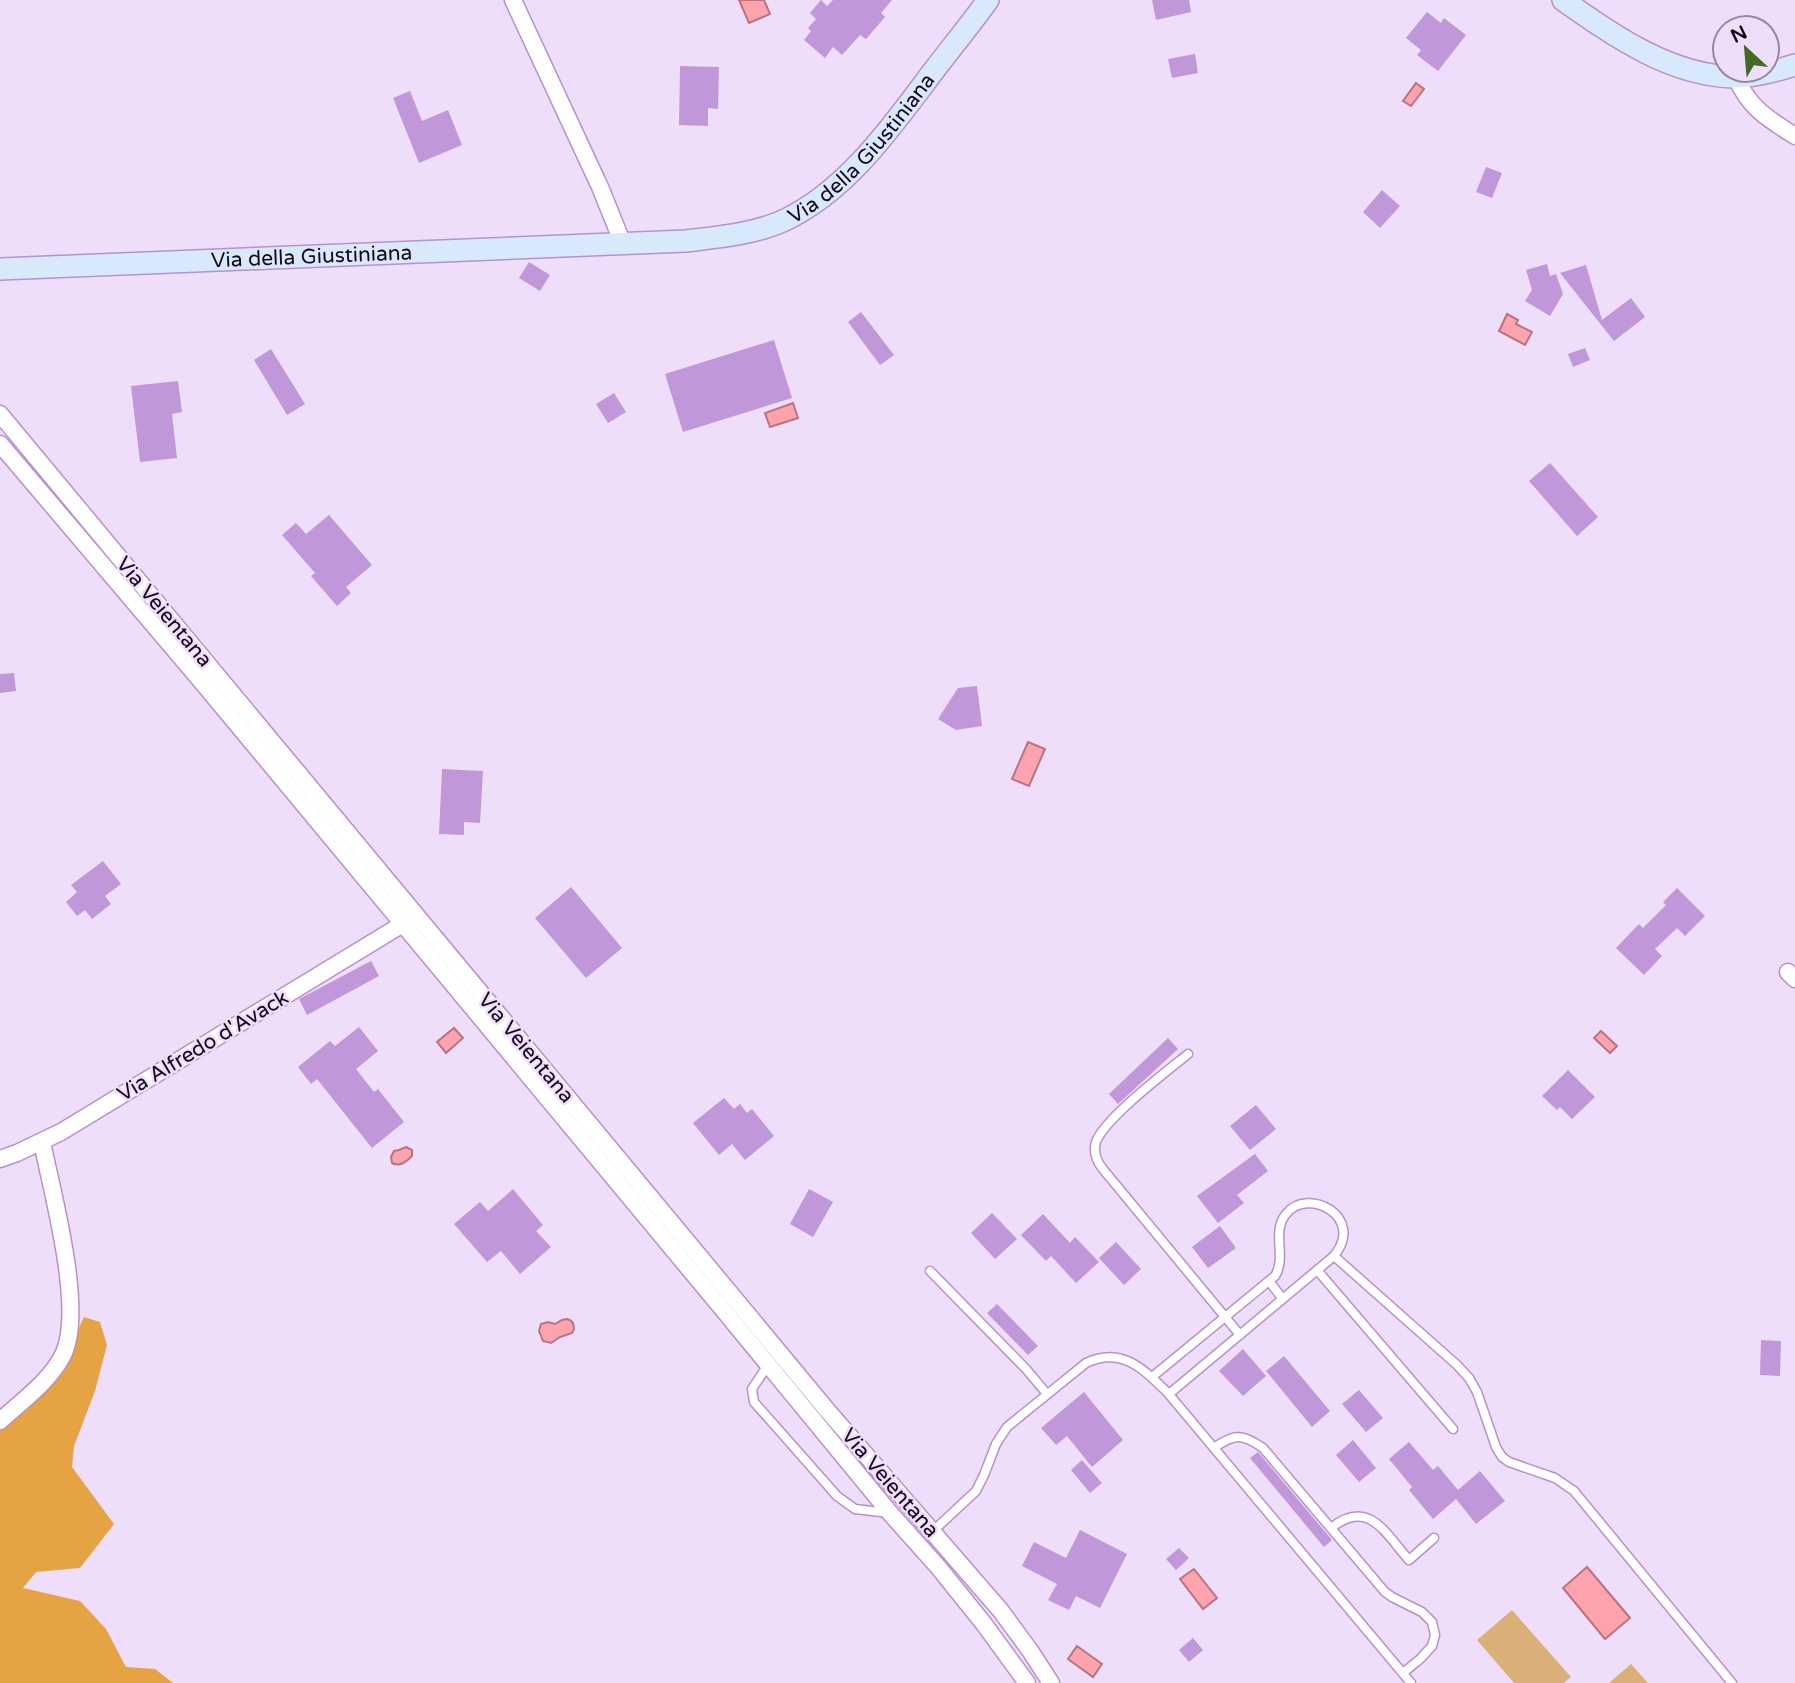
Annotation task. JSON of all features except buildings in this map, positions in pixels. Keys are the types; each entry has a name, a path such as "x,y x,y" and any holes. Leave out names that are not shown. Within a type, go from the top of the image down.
{"street":[{"path":"513,0 600,187 623,243"},
{"path":"1563,0 1645,52 1692,71 1711,75"},
{"name":"Via della Giustiniana","path":"0,269 686,241 743,233 772,225 808,207 844,178 895,122 982,3"},
{"path":"1739,84 1760,113 1795,135"},
{"name":"Via Veientana","path":"0,414 768,1365 939,1568 1027,1683"},
{"name":"Via Veientana","path":"0,444 1001,1611 1051,1683"},
{"name":"Via Alfredo d'Avack","path":"0,1159 42,1142 409,920"},
{"path":"0,1421 58,1364 65,1351 71,1320 67,1264 42,1142"},
{"path":"918,1544 932,1532"}],"lane":[{"path":"1188,1054 1110,1121 1097,1139 1095,1154 1102,1168 1240,1335"},
{"path":"1152,1377 1277,1273 1279,1231 1288,1212 1298,1205 1308,1203 1333,1211 1340,1219 1344,1238 1334,1256 1169,1394"},
{"path":"1334,1256 1457,1365 1477,1392 1502,1457 1555,1478 1574,1491 1732,1683"},
{"path":"930,1270 1047,1394"},
{"path":"1317,1270 1453,1429"},
{"path":"1269,1281 1282,1298"},
{"path":"932,1532 975,1491 1003,1432 1082,1366 1103,1357 1127,1360 1152,1377 1169,1394 1411,1683"},
{"path":"768,1365 752,1389 754,1402 838,1496 855,1509 890,1513"},
{"path":"1214,1448 1232,1437 1240,1436 1263,1448 1385,1592 1422,1612 1432,1622 1432,1646 1403,1673"},
{"path":"1331,1528 1354,1515 1373,1520 1409,1560 1434,1538"}],"shaded area":[{"path":"739,0 764,0 770,14 749,23"},
{"path":"1416,83 1424,89 1411,106 1403,101"},
{"path":"1507,314 1518,320 1516,324 1532,332 1525,345 1499,331"},
{"path":"793,403 798,418 770,427 765,413"},
{"path":"1028,742 1045,749 1029,786 1012,779"},
{"path":"454,1028 463,1038 446,1053 437,1042"},
{"path":"1601,1031 1617,1046 1610,1053 1594,1038"},
{"path":"406,1147 412,1150 412,1156 400,1164 392,1163 394,1151"},
{"path":"84,1317 100,1322 107,1345 95,1391 74,1446 72,1467 114,1524 80,1568 36,1572 23,1588 80,1601 106,1629 126,1667 155,1669 173,1683 0,1683 0,1428 62,1365"},
{"path":"567,1319 573,1324 572,1333 551,1343 543,1341 539,1331 541,1324 555,1324"},
{"path":"1587,1567 1630,1618 1605,1639 1563,1588"},
{"path":"1194,1569 1217,1598 1203,1609 1180,1579"},
{"path":"1512,1610 1571,1677 1564,1683 1514,1683 1477,1640"},
{"path":"1077,1646 1102,1664 1093,1677 1068,1659"},
{"path":"1631,1664 1648,1683 1609,1683"}]}
